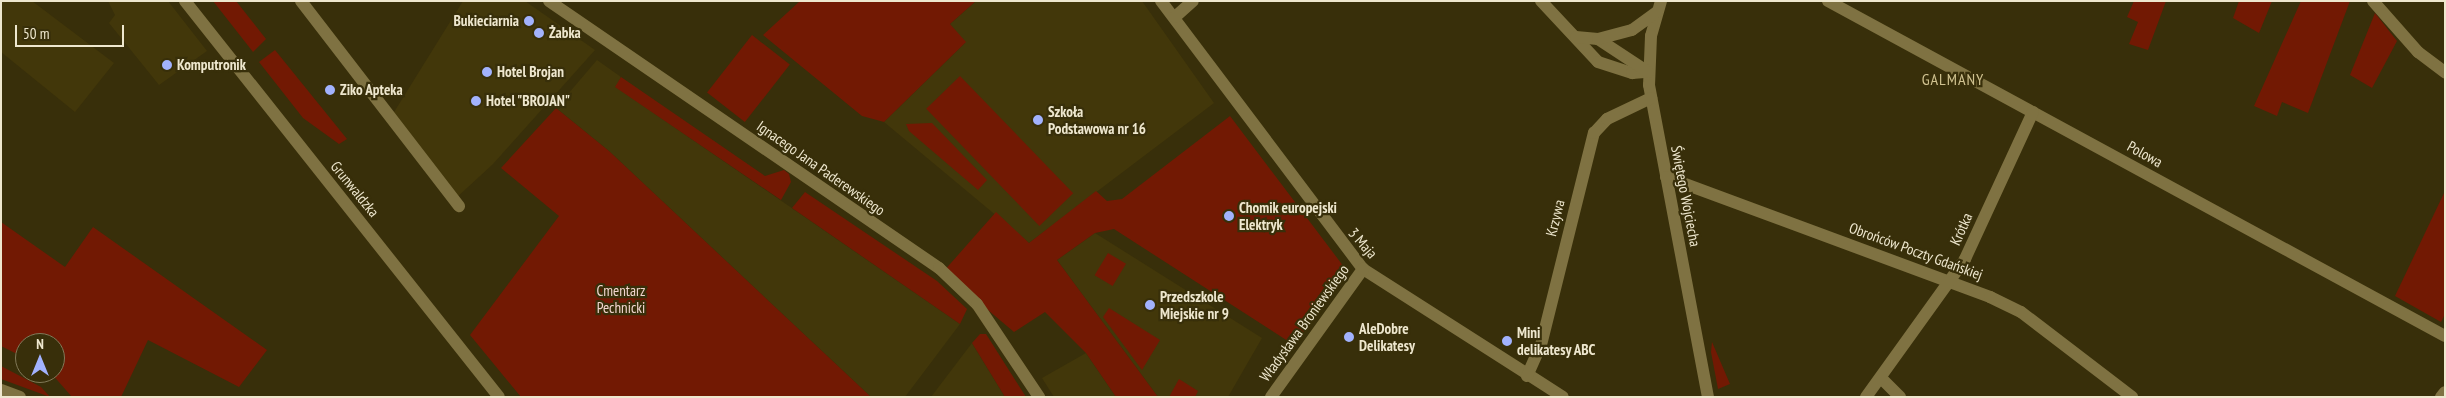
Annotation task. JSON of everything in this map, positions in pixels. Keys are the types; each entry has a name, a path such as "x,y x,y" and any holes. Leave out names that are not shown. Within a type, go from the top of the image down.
{"street":[{"name":"Grunwaldzka","path":"185,1 499,397"},
{"path":"301,1 459,206"},
{"name":"Ignacego Jana Paderewskiego","path":"549,1 938,268 978,304 1039,397"},
{"name":"3 Maja","path":"1161,1 1175,17 1363,269 1527,376 1563,397"},
{"path":"1175,17 1193,1"},
{"path":"1541,1 1576,36 1598,62 1632,73 1648,72"},
{"name":"Polowa","path":"1828,1 2445,336"},
{"path":"2373,1 2418,52 2445,72"},
{"path":"1576,36 1598,39 1632,30 1659,6"},
{"name":"Świętego Wojciecha","path":"1659,6 1648,72 1651,98 1708,397"},
{"path":"1598,39 1648,72"},
{"name":"Krzywa","path":"1527,376 1541,345 1594,133 1606,119 1651,98"},
{"name":"Krótka","path":"1866,397 1951,282 2033,112"},
{"name":"Obrońców Poczty Gdańskiej","path":"1666,177 1951,282 2021,312 2132,397"},
{"name":"Władysława Broniewskiego","path":"1271,397 1363,269"},
{"path":"1881,378 1900,397"},
{"path":"1,390 20,397"},
{"path":"2441,397 2445,392"}],"shaded area":[{"path":"1,1 32,1 114,63 75,112 1,52"},
{"path":"108,1 168,1 207,51 159,85 109,23 115,15"},
{"name":"Hotel \"BROJAN\"","path":"463,1 525,1 595,50 493,164 455,199 391,117"},
{"name":"Szkoła Podstawowa nr 16","path":"976,1 1142,1 1214,103 1029,243 884,122 965,43 950,24"},
{"path":"597,60 621,77 616,87 960,324 905,397 871,397 609,151 556,108"},
{"name":"Przedszkole Miejskie nr 9","path":"1095,233 1262,338 1228,397 1158,397 1057,260"},
{"path":"972,343 1005,397 931,397"},
{"path":"1086,353 1116,397 1054,397 1042,378"}],"green space":[{"path":"213,1 236,1 266,39 253,52"},
{"path":"800,1 976,1 950,24 966,42 884,122 862,116 763,35"},
{"path":"2134,1 2166,1 2148,50 2129,44 2138,22 2127,17"},
{"path":"2239,1 2272,1 2259,33 2233,18"},
{"path":"2301,1 2350,1 2308,113 2282,102 2277,116 2254,106"},
{"path":"2375,13 2397,41 2372,88 2350,75"},
{"path":"752,35 790,65 745,122 707,93"},
{"path":"275,50 347,139 339,144 303,118 259,62"},
{"path":"960,76 1073,193 1039,226 926,109"},
{"path":"621,77 765,176 784,170 789,174 791,182 781,200 615,87"},
{"name":"Cmentarz Pechnicki","path":"556,108 609,151 871,397 521,397 470,335 559,216 501,168"},
{"path":"1230,116 1344,267 1342,279 1294,345 1114,229 1095,233 1057,260 1158,397 1116,397 1086,353 1045,312 1014,332 943,272 996,212 1029,243 1096,191 1107,201 1122,199"},
{"path":"932,123 987,180 978,190 909,131 906,124"},
{"path":"2445,191 2445,314 2441,322 2395,296"},
{"path":"805,192 937,281 967,309 960,324 792,208"},
{"path":"1,222 65,267 93,227 267,350 239,387 148,340 121,397 72,397 60,383 65,383 65,333 15,333 15,353 1,346"},
{"path":"1108,253 1126,264 1113,286 1095,275"},
{"path":"1109,308 1160,340 1142,370 1103,317"},
{"path":"980,334 986,334 1026,397 1005,397 972,343"},
{"path":"1712,342 1730,384 1718,389 1711,352"},
{"path":"1,366 15,373 15,383 33,383 41,387 50,397 1,379"},
{"path":"1179,379 1198,391 1195,397 1169,397"}],"place":[{"name":"Bukieciarnia","path":"529,21"},
{"name":"Żabka","path":"539,33"},
{"name":"Komputronik","path":"167,65"},
{"name":"Hotel Brojan","path":"487,72"},
{"name":"Ziko Apteka","path":"330,90"},
{"name":"Hotel \"BROJAN\"","path":"476,101"},
{"name":"Szkoła Podstawowa nr 16","path":"1038,120"},
{"name":"Chomik europejski Elektryk","path":"1229,216"},
{"name":"Przedszkole Miejskie nr 9","path":"1150,305"},
{"name":"AleDobre Delikatesy","path":"1349,337"},
{"name":"Mini delikatesy ABC","path":"1507,341"}],"district":[{"name":"GALMANY","path":"1953,79"}]}
